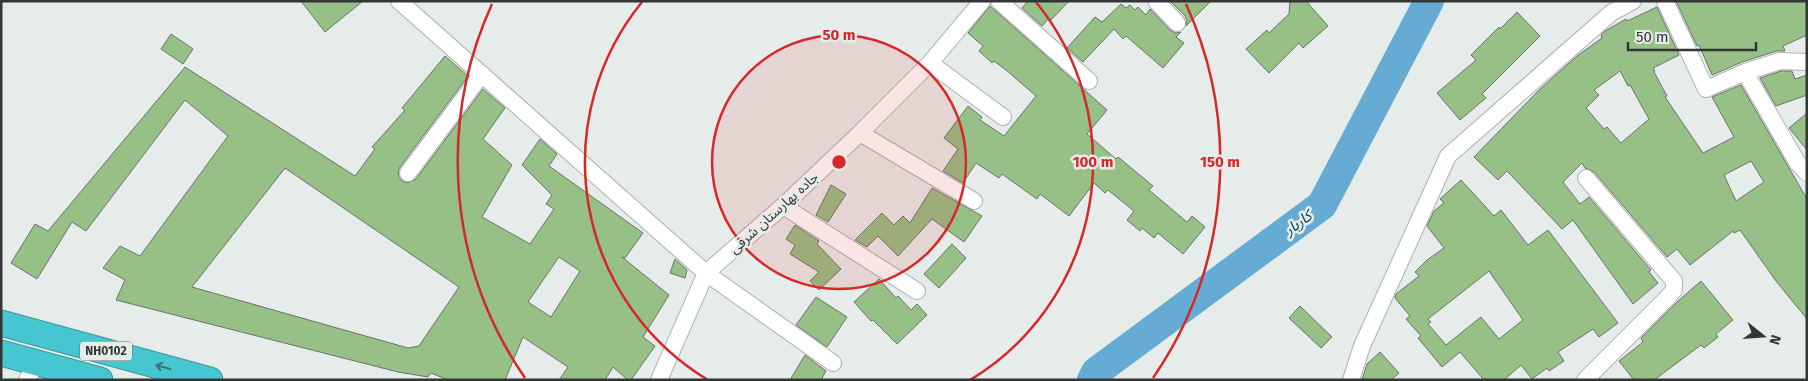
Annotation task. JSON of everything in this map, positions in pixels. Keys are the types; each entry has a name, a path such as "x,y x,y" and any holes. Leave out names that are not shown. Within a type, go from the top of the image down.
{"highway":[{"name":"NH0102","path":"1,322 210,380"},
{"name":"NH0102","path":"1,353 32,371 100,380"}],"street":[{"path":"399,1 706,273 833,363"},
{"name":"جاده بهارستان شرقی","path":"659,380 706,273 783,206 860,133 930,64 982,1"},
{"path":"999,1 1089,81"},
{"path":"1156,1 1177,23"},
{"path":"1351,380 1362,346 1448,156 1611,13 1632,1"},
{"path":"1665,1 1706,88 1745,72 1780,61 1807,62"},
{"path":"930,64 1003,117"},
{"path":"1745,72 1797,162 1807,174"},
{"path":"408,173 482,74"},
{"path":"860,133 974,201"},
{"path":"1585,380 1674,290 1674,281 1586,178"},
{"path":"783,206 916,291"}],"building":[{"path":"301,1 363,1 325,32"},
{"path":"1028,1 1069,1 1051,20 1049,18 1042,26 1022,8"},
{"path":"1170,1 1211,1 1186,26 1185,16"},
{"path":"1290,1 1306,1 1328,26 1303,48 1299,43 1269,73 1246,49 1267,30 1269,33 1289,14"},
{"path":"1676,1 1807,1 1807,35 1783,46 1785,51 1777,51 1742,62 1712,75"},
{"path":"1121,4 1126,8 1130,5 1135,10 1138,7 1146,15 1150,9 1170,30 1175,33 1181,32 1176,37 1184,43 1163,68 1126,36 1123,39 1114,29 1083,62 1067,48 1095,17 1102,22"},
{"path":"990,6 1107,110 1087,134 1116,159 1118,157 1153,186 1149,190 1187,222 1192,216 1205,227 1183,254 1158,233 1154,238 1142,228 1140,231 1127,220 1134,211 1108,190 1105,193 1094,183 1069,216 1040,194 1037,199 1002,174 999,178 976,163 963,183 943,171 958,149 944,138 968,106 982,117 980,120 1004,136 1036,96 1006,70 994,61 992,63 979,51 983,46 968,33"},
{"path":"1657,7 1679,55 1653,68 1654,72 1667,96 1665,97 1703,153 1734,137 1712,97 1741,85 1807,199 1807,319 1776,281 1740,230 1734,233 1733,231 1690,265 1677,249 1667,257 1594,172 1585,168 1582,163 1563,182 1580,204 1589,197 1651,270 1649,272 1658,283 1633,304 1573,220 1562,229 1507,171 1498,180 1474,157 1540,89 1577,56 1602,38 1601,35 1605,31 1626,19 1627,21","holes":["1620,71 1649,119 1621,143 1607,127 1604,129 1586,108 1599,95 1594,90","1751,161 1764,182 1736,201 1724,175"]},
{"path":"1517,12 1540,36 1482,94 1486,98 1460,120 1437,93 1476,60 1471,55"},
{"path":"171,34 193,49 183,64 161,49"},
{"path":"445,56 468,76 400,167 398,172 402,181 407,183 416,179 483,89 505,108 483,139 512,165 482,217 530,244 554,209 546,204 552,195 522,165 540,139 557,154 549,166 643,233 625,258 622,257 669,295 643,337 655,346 631,380 628,380 613,367 605,380 559,380 568,367 523,337 505,380 448,380 431,373 428,377 398,372 116,300 125,280 103,268 120,246 140,256 228,136 185,100 86,231 72,222 37,279 11,263 35,224 48,231 185,67 355,176 375,149 372,147 405,110 402,108","holes":["285,168 459,287 419,346 408,348 192,287","559,257 580,271 551,317 528,302"]},
{"path":"1781,71 1792,71 1795,79 1807,75 1807,95 1776,106 1760,78"},
{"path":"1807,113 1807,150 1789,128"},
{"path":"1461,180 1494,216 1501,210 1528,245 1548,230 1618,323 1599,337 1593,329 1558,352 1564,361 1549,371 1547,368 1532,379 1521,365 1504,380 1484,380 1460,352 1442,367 1418,338 1421,336 1406,319 1410,316 1395,298 1396,294 1419,276 1415,272 1427,260 1444,248 1427,226 1434,211 1444,203 1440,199","holes":["1489,271 1523,320 1499,339 1481,317 1446,345 1428,324 1431,322 1428,319"]},
{"path":"831,185 846,194 828,222 816,215"},
{"path":"932,188 982,216 964,242 932,219 898,256 878,236 867,247 855,240 882,213 894,225 903,216 910,223"},
{"path":"795,225 819,241 817,244 841,269 819,290 810,281 819,272 790,254 795,245 786,239"},
{"path":"952,244 966,258 939,288 924,274"},
{"path":"675,259 687,270 685,278 670,273"},
{"path":"879,279 896,298 898,296 911,310 917,304 927,315 897,344 873,320 871,321 854,302"},
{"path":"1701,281 1733,320 1716,334 1718,337 1704,348 1701,345 1654,380 1634,380 1619,361 1643,342 1641,338"},
{"path":"816,297 847,317 827,347 796,325"},
{"path":"1300,306 1332,337 1321,348 1289,318"},
{"path":"1380,352 1399,373 1391,380 1362,380 1367,364"},
{"path":"805,355 826,371 821,380 790,380"}],"waterway":[{"name":"کاربار","path":"1092,380 1096,372 1322,205 1429,1"}]}
